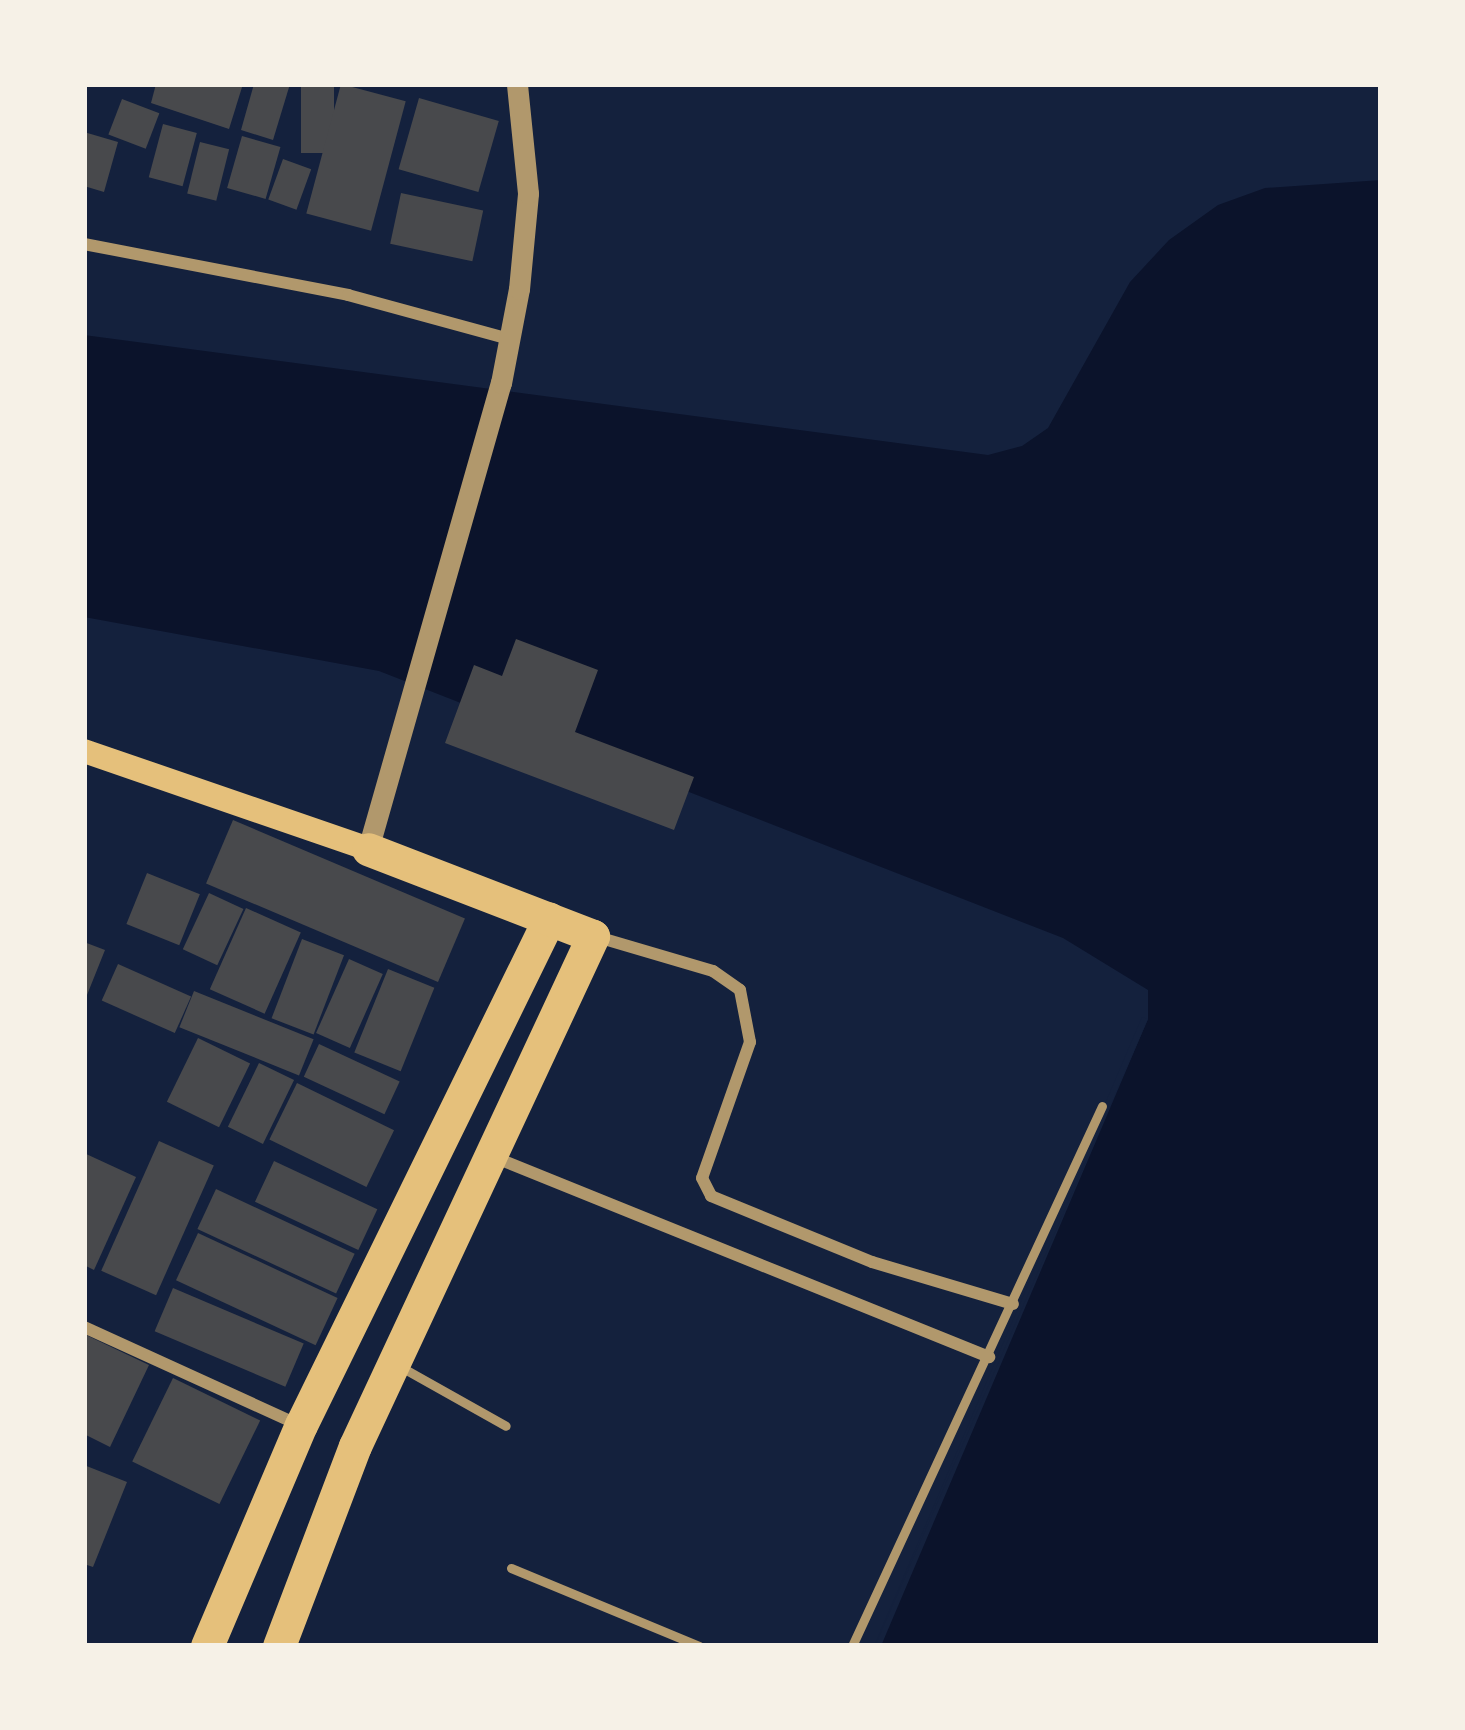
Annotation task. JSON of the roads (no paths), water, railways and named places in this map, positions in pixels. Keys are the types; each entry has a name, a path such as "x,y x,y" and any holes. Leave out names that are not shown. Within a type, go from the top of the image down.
{"highway":[{"path":"279,1646 356,1446 496,1158 593,936 368,849"},
{"path":"207,1646 301,1425 549,919"}],"main road":[{"path":"84,751 368,849"}],"street":[{"path":"368,849 501,383 528,194 517,84"},
{"path":"84,244 348,295 509,339"},
{"path":"593,936 713,971 740,990 750,1042 702,1178 712,1196 872,1262 1013,1304"},
{"path":"496,1158 989,1357"},
{"path":"84,1327 301,1425"}],"lane":[{"path":"852,1646 1102,1106"},
{"path":"398,1365 506,1426"},
{"path":"512,1568 699,1646"}],"water":[{"path":"1381,180 1381,1646 881,1646 1148,1019 1148,990 1063,938 379,671 84,617 84,335 988,455 1022,446 1048,428 1130,282 1169,240 1218,205 1265,188"}]}
